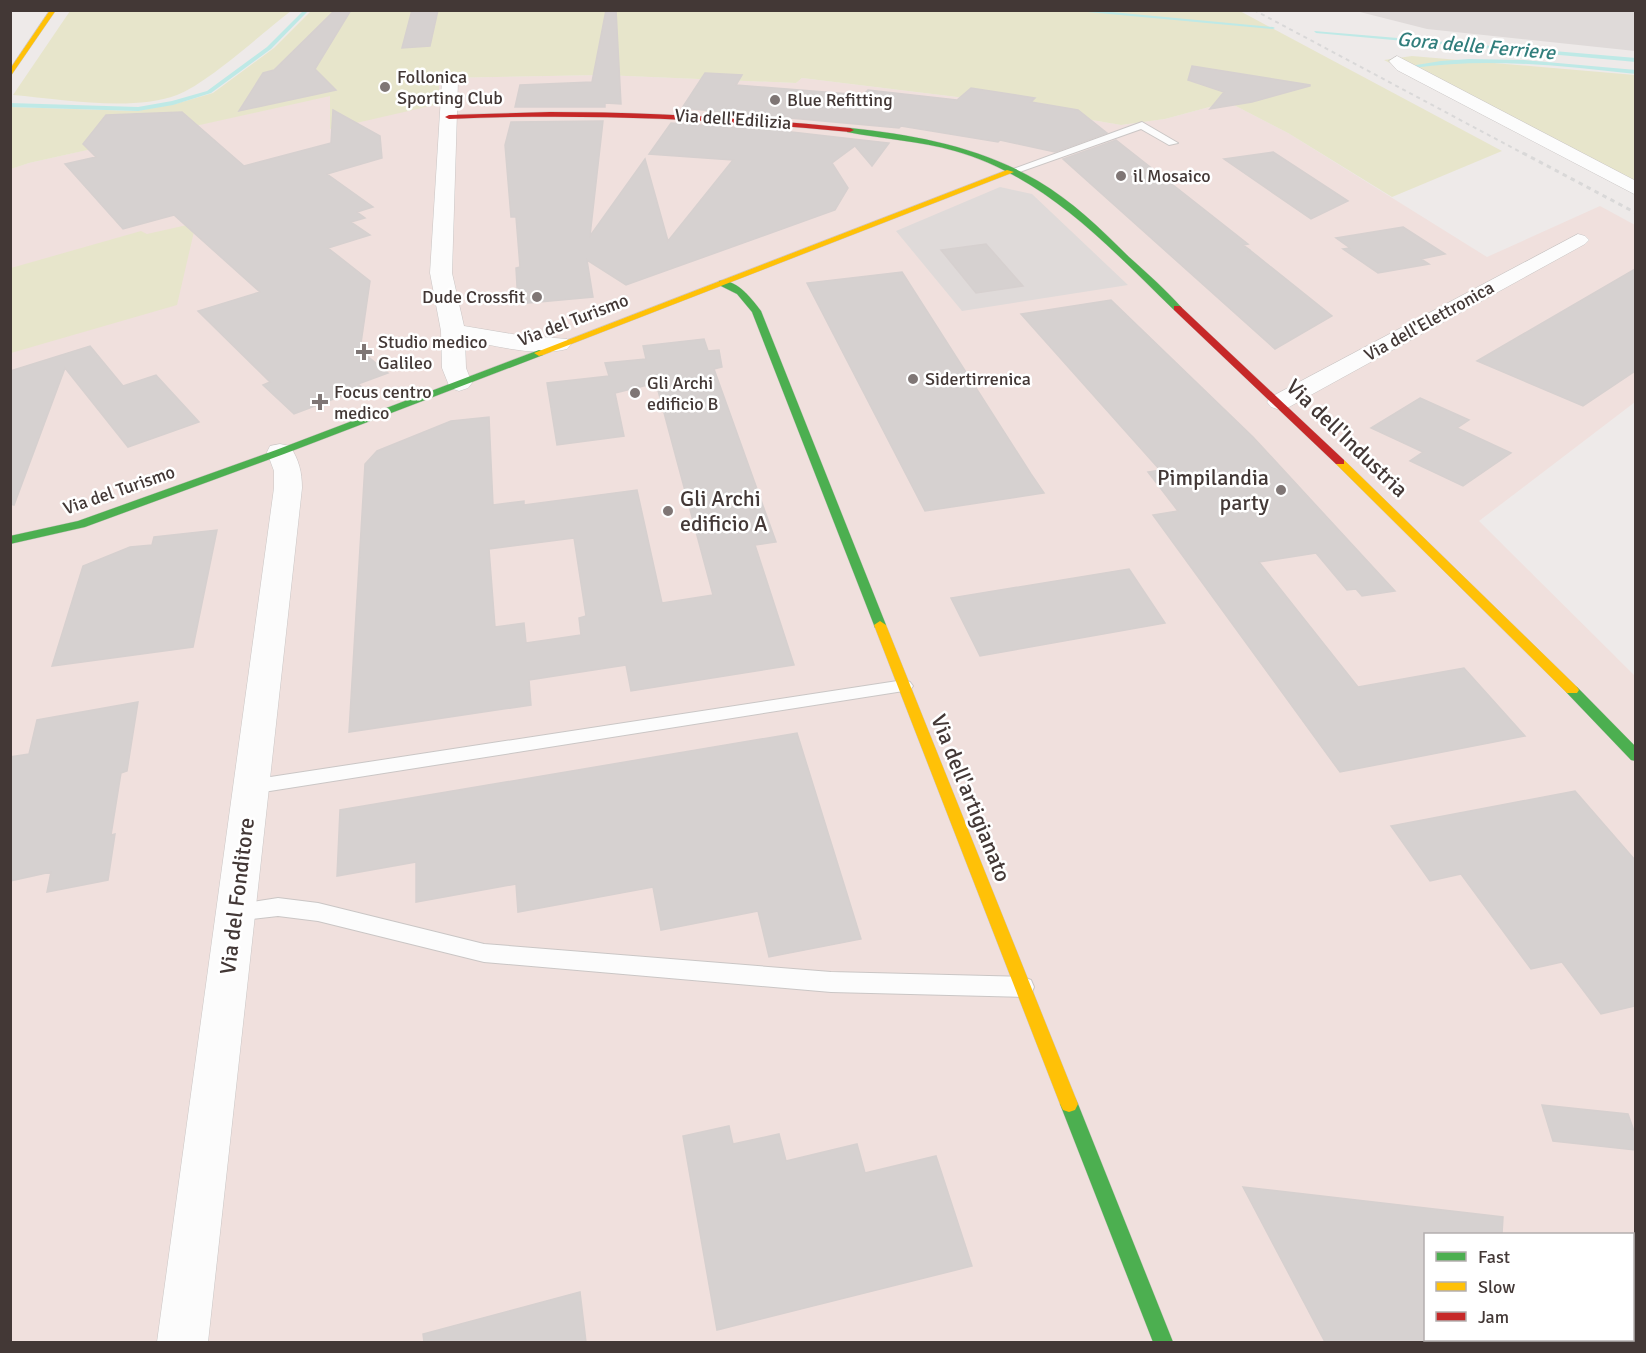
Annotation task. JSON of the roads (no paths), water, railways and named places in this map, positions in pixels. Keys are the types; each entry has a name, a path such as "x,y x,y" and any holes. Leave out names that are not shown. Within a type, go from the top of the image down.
{"street":[{"path":"10,75 53,10"},
{"path":"1397,61 1403,67 1453,95 1635,189"},
{"path":"450,80 446,112 441,273 453,331 454,368 459,383"},
{"name":"Via dell'Edilizia","path":"446,112 642,114 793,123 935,142 977,155 1010,172"},
{"name":"Via del Turismo","path":"10,540 81,524 280,452 1010,172"},
{"name":"Via dell'Industria","path":"1010,172 1061,200 1280,402 1466,582 1635,756"},
{"name":"Via dell'Elettronica","path":"1280,402 1578,240"},
{"name":"Via dell'artigianato","path":"722,283 740,292 756,311 1164,1342"},
{"path":"453,331 518,342 559,344"},
{"name":"Via del Fonditore","path":"182,1342 288,488 288,471 280,452"}],"lane":[{"path":"1010,172 1142,125 1173,143"},
{"path":"251,787 904,686"},
{"path":"235,912 278,907 318,912 483,953 831,982 1023,987"}],"waterway":[{"name":"Gora delle Ferriere","path":"10,105 138,109 173,103 209,92 269,48 307,10"},
{"name":"Gora delle Ferriere","path":"1068,10 1273,28"},
{"name":"Gora delle Ferriere","path":"1316,32 1636,60"},
{"path":"1413,66 1441,62 1496,60 1636,72"}],"railway":[{"path":"1254,10 1526,155"},
{"path":"1523,153 1636,213"}],"place":[{"name":"Follonica Sporting Club","path":"385,87"},
{"name":"Blue Refitting","path":"775,100"},
{"name":"il Mosaico","path":"1121,176"},
{"name":"Dude Crossfit","path":"537,297"},
{"name":"Studio medico Galileo","path":"364,352"},
{"name":"Sidertirrenica","path":"913,379"},
{"name":"Gli Archi edificio B","path":"635,393"},
{"name":"Focus centro medico","path":"320,402"},
{"name":"Pimpilandia party","path":"1281,490"},
{"name":"Gli Archi edificio A","path":"668,511"}]}
